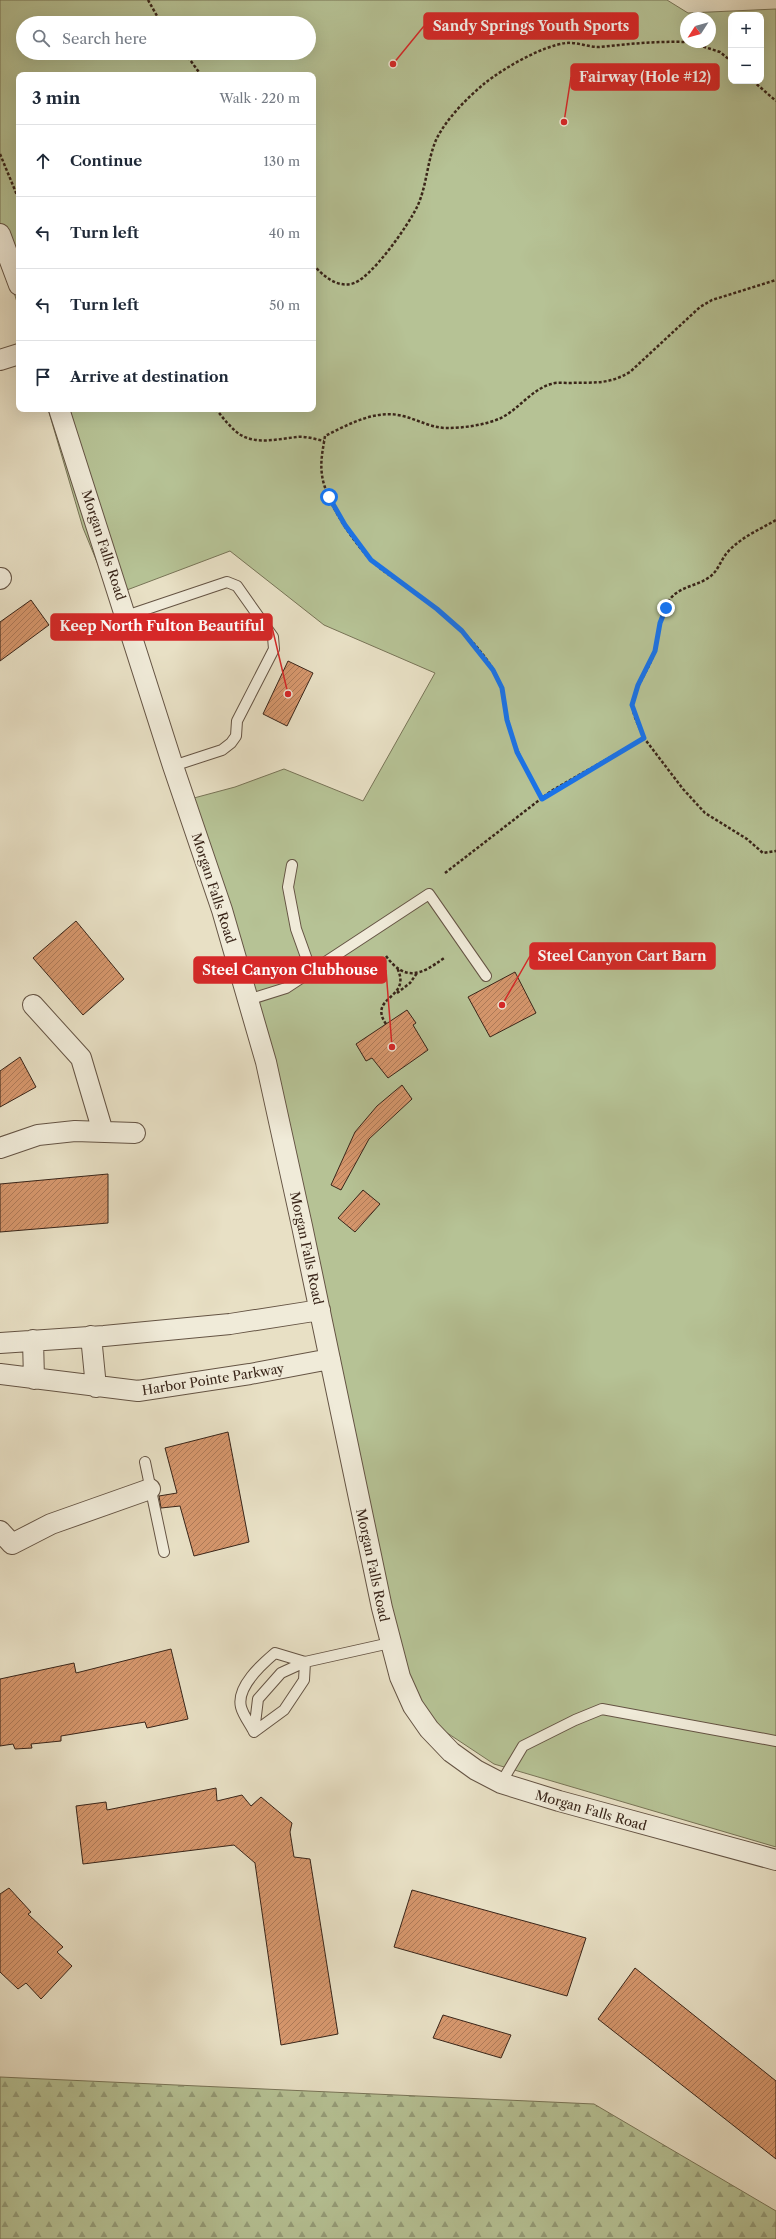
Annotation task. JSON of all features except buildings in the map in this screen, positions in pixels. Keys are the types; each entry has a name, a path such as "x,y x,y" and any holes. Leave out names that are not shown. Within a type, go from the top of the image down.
{"street":[{"path":"0,234 16,276"},
{"path":"0,360 16,355"},
{"name":"Morgan Falls Road","path":"60,412 173,766 222,910 266,1062 390,1643 400,1677 413,1706 429,1729 451,1752 476,1770 501,1783 558,1801 776,1860"},
{"path":"33,1005 82,1058 103,1132"},
{"path":"0,1148 38,1135 75,1131 135,1133"},
{"path":"0,1342 230,1324 320,1310"},
{"path":"91,1336 96,1387"},
{"path":"33,1340 34,1378"},
{"name":"Harbor Pointe Parkway","path":"0,1374 138,1391 250,1374 330,1359"},
{"path":"0,1531 12,1544 51,1524 150,1489"}],"lane":[{"path":"126,616 227,582 237,586 273,637 274,649 237,721 236,736 231,743 222,750 173,766"},
{"path":"292,865 288,887 296,929 311,971"},
{"path":"248,1000 286,988 429,894 486,976"},
{"path":"144,1462 164,1552"},
{"path":"254,1732 258,1699 281,1672 305,1662 390,1643"},
{"path":"254,1732 241,1707 241,1698 253,1672 275,1653 305,1662"},
{"path":"254,1732 284,1710 304,1680 305,1662"},
{"path":"501,1783 524,1746 574,1720 602,1709 776,1741"}],"path":[{"path":"148,0 157,16"},
{"path":"316,268 336,283 352,284 368,275 384,256 418,207 429,160 436,140 446,123 485,83 526,58 565,43 596,47 654,41 680,42"},
{"path":"708,48 720,52 728,59"},
{"path":"191,60 199,72"},
{"path":"756,84 776,101"},
{"path":"0,154 16,193"},
{"path":"542,799 517,752 507,720 502,688 493,670 462,631 437,609 371,560 345,525 329,497 322,475 322,453 325,436 361,419 380,415 403,416 428,426 446,428 476,425 501,418 540,388 553,384 600,383 617,380 630,372 700,307 712,300 776,280"},
{"path":"219,412 240,434 256,440 277,441 304,437 324,441"},
{"path":"776,520 740,540 726,554 718,568 708,579 695,583 675,594 666,608 660,623 655,651 638,685 632,705 644,738 683,789 705,813 747,839 763,853 776,851"},
{"path":"446,873 542,799 644,738"},
{"path":"386,956 396,968 399,979 396,993"},
{"path":"396,968 408,973 417,973 429,968 444,958"},
{"path":"386,1024 381,1018 380,1009 382,1005 410,983 417,973"}],"green space":[{"path":"0,0 667,0 686,12 680,12 680,48 716,48 716,12 710,12 776,9 776,1847 494,1764 405,1705 293,1174 179,802 235,787 284,769 363,801 435,673 324,625 230,551 111,596 83,528 49,412 316,412 316,72 16,72 16,299 0,245"},
{"path":"0,2077 594,2104 776,2211 776,2239 0,2239"}],"place":[{"name":"Sandy Springs Youth Sports","path":"393,64"},
{"name":"Fairway (Hole #12)","path":"564,122"},
{"name":"Keep North Fulton Beautiful","path":"288,694"},
{"name":"Steel Canyon Cart Barn","path":"502,1005"},
{"name":"Steel Canyon Clubhouse","path":"392,1047"}],"route":[{"path":"329,497 345,525 371,560 389,575 437,609 462,631 484,657 493,670 502,688 507,720 517,752 542,799 551,791 586,773 644,738 632,705 638,685 655,651 660,623 666,608"}]}
